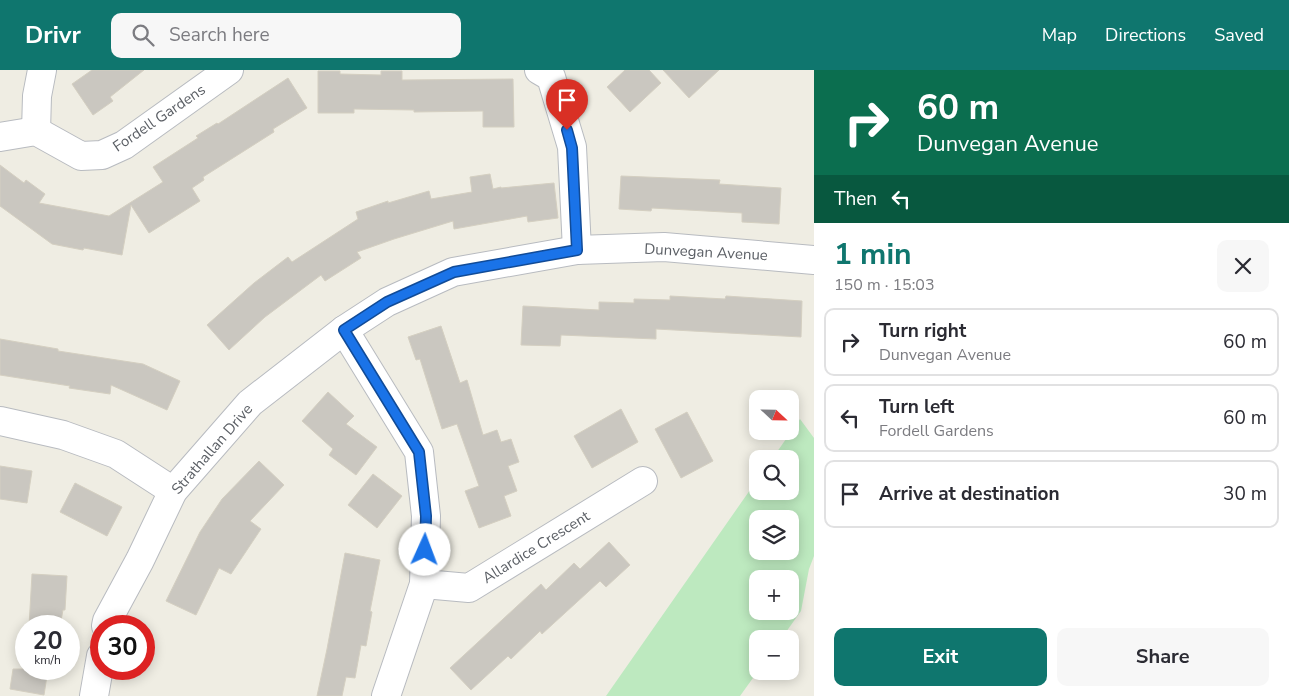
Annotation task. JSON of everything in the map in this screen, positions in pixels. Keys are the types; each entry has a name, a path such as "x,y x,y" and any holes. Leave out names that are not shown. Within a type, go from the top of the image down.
{"street":[{"name":"Fordell Gardens","path":"36,131 81,156 102,155 124,145 229,70"},
{"path":"549,72 572,148 577,250"},
{"path":"1,136 36,131 40,83"},
{"name":"Dunvegan Avenue","path":"344,330 387,302 454,272 577,250 664,247 814,260"},
{"path":"344,330 419,452 426,516 424,584 386,696"},
{"name":"Strathallan Drive","path":"110,615 140,560 173,491 250,403 344,330"},
{"path":"0,421 63,435 116,454 173,491"},
{"name":"Allardice Crescent","path":"424,584 469,588 643,481"},
{"path":"94,696 97,680"}],"green space":[{"path":"800,419 814,438 814,556 809,569 801,611 799,614 799,570 749,570 749,620 795,620 787,630 749,630 749,680 752,680 740,696 606,696 749,491 749,500 799,500 799,450 778,450 785,440 799,440"}],"building":[{"path":"92,70 144,70 110,97 113,101 93,115 72,84"},
{"path":"625,70 649,70 661,83 630,112 607,87"},
{"path":"663,70 719,70 689,98"},
{"path":"318,71 340,71 340,74 381,75 381,71 402,71 402,80 513,79 514,127 483,127 483,111 414,112 414,110 354,109 354,113 318,113"},
{"path":"288,78 307,108 273,129 274,132 203,177 204,180 192,188 200,201 149,233 131,205 122,255 52,244 0,206 0,165 24,183 26,180 45,194 39,203 109,216 163,182 153,167 198,138 196,136 218,124"},
{"path":"490,174 493,189 554,183 558,218 528,222 527,216 454,229 453,221 357,252 361,258 325,281 321,275 265,317 229,350 207,325 254,283 288,257 292,262 358,219 356,212 388,201 388,203 429,191 431,199 472,192 470,177"},
{"path":"621,176 720,180 719,184 781,188 779,224 742,222 742,213 652,208 651,211 619,209"},
{"path":"670,296 725,299 726,296 802,301 801,337 656,329 656,339 561,335 560,346 521,345 523,306 599,310 599,302 634,303 634,299 670,300"},
{"path":"441,326 460,383 467,380 483,435 497,430 501,442 511,439 519,462 508,466 517,491 504,496 511,516 479,528 465,491 479,486 457,424 442,429 420,359 416,360 408,337"},
{"path":"0,339 58,349 58,351 143,364 180,381 167,410 111,385 110,394 0,375"},
{"path":"328,392 354,416 346,424 377,447 356,475 329,455 333,449 302,421"},
{"path":"621,409 638,442 592,468 574,436"},
{"path":"687,412 713,461 681,478 655,429"},
{"path":"259,461 284,485 250,521 261,529 231,574 219,568 196,615 166,601 200,532 222,499"},
{"path":"0,466 32,471 27,503 0,499"},
{"path":"373,474 402,496 377,528 348,505"},
{"path":"75,483 122,507 107,536 60,512"},
{"path":"609,542 630,565 606,587 600,581 542,634 540,631 511,659 508,656 471,690 450,668 541,584 546,590 574,563 580,569"},
{"path":"345,553 380,560 370,611 372,612 366,646 361,645 355,678 346,677 342,696 317,696 327,649"},
{"path":"32,574 67,576 65,610 63,610 62,615 30,615"},
{"path":"13,669 15,669 15,680 46,680 44,695 10,689"}],"route":[{"path":"425,550 426,516 419,452 344,330 387,302 454,272 577,250 572,148 567,130"}]}
